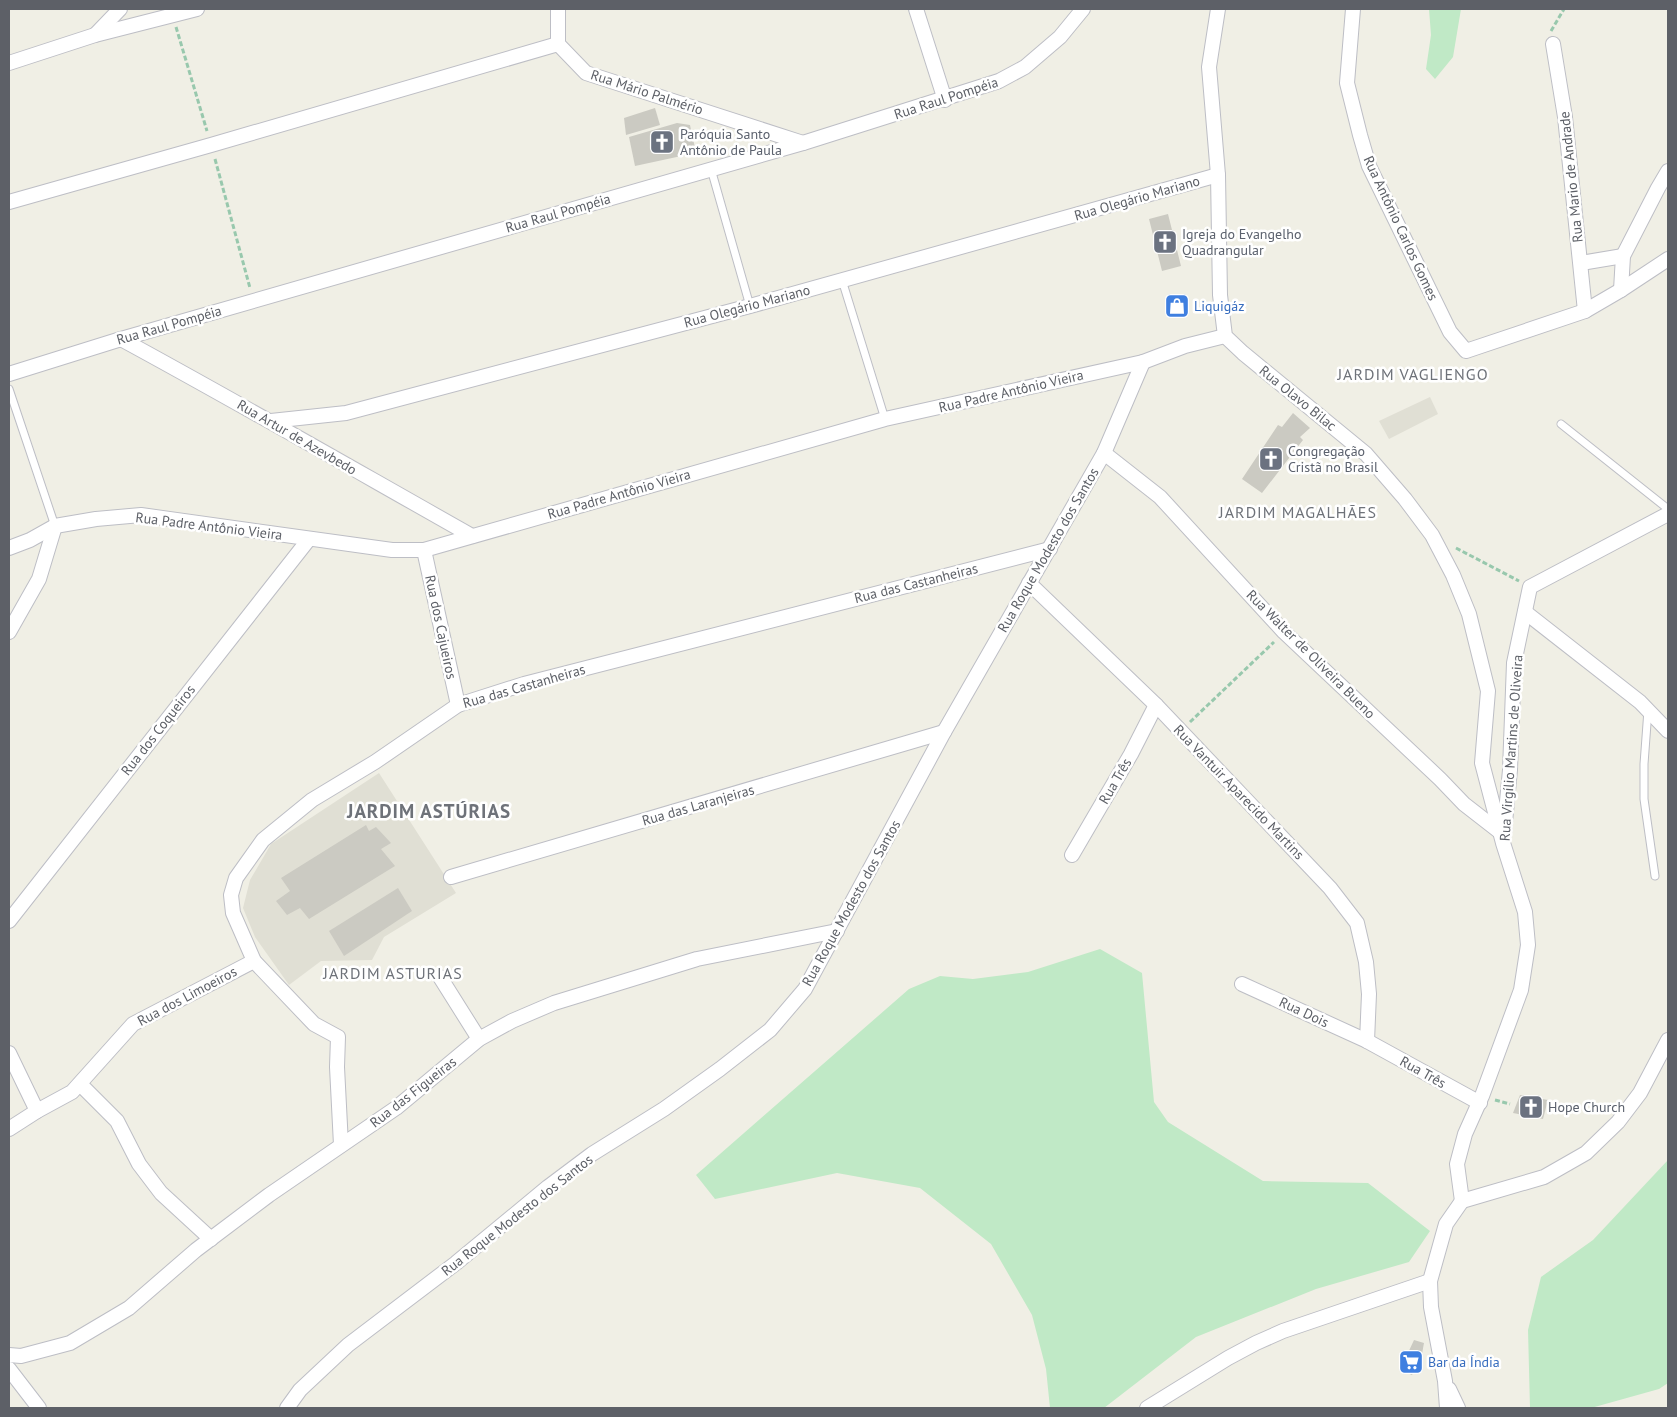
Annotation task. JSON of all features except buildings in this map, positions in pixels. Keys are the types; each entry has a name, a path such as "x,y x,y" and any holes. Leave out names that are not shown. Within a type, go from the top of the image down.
{"street":[{"path":"95,35 120,9"},
{"path":"9,63 95,35 197,9"},
{"path":"9,202 558,44 558,9"},
{"path":"916,9 945,100"},
{"name":"Rua Raul Pompéia","path":"9,374 121,339 710,168 803,143 945,100 999,81 1025,67 1060,37 1083,9"},
{"path":"1218,9 1209,67 1218,175 1220,294 1225,336"},
{"name":"Rua Antônio Carlos Gomes","path":"1353,9 1348,83 1360,135 1370,166 1450,332 1466,351 1585,311"},
{"name":"Rua Mário Palmério","path":"558,44 586,73 803,143"},
{"name":"Rua Mario de Andrade","path":"1553,44 1566,118 1585,311"},
{"path":"1621,290 1623,256 1668,171"},
{"name":"Rua Olegário Mariano","path":"271,421 346,413 750,306 1218,175"},
{"path":"1580,263 1623,256"},
{"path":"1585,311 1668,259"},
{"name":"Rua Padre Antônio Vieira","path":"9,548 30,540 55,526 96,518 141,515 392,550 424,550 885,419 1143,362 1185,346 1225,336"},
{"name":"Rua Olavo Bilac","path":"1225,336 1251,360 1366,454 1405,499 1432,535 1442,553 1469,614 1488,691 1482,763 1501,838"},
{"name":"Rua Artur de Azevbedo","path":"121,339 271,421 350,468 472,536"},
{"name":"Rua Roque Modesto dos Santos","path":"288,1408 300,1390 348,1345 456,1263 548,1187 592,1154 664,1109 720,1069 770,1030 806,989 944,732 1104,452 1143,362"},
{"name":"Rua Walter de Oliveira Bueno","path":"1104,452 1160,497 1284,632 1501,838"},
{"path":"1530,587 1668,514"},
{"path":"9,632 40,579 55,526"},
{"name":"Rua dos Coqueiros","path":"9,921 309,539"},
{"name":"Rua das Castanheiras","path":"341,1145 337,1067 338,1037 314,1024 254,961 233,913 231,895 236,878 262,840 312,800 375,762 458,705 524,684 1050,549"},
{"name":"Rua dos Cajueiros","path":"424,550 458,705"},
{"name":"Rua Vantuir Aparecido Martins","path":"1029,582 1156,705 1330,888 1357,923 1368,978 1367,1041"},
{"name":"Rua Virgílio Martins de Oliveira","path":"1462,1202 1457,1164 1465,1134 1480,1103 1521,990 1528,945 1525,912 1501,838 1510,770 1514,664 1530,587"},
{"path":"1525,612 1640,702 1668,731"},
{"name":"Rua Três","path":"1072,855 1131,754 1156,705"},
{"name":"Rua das Laranjeiras","path":"451,877 944,732"},
{"name":"Rua das Figueiras","path":"9,1355 21,1356 70,1343 130,1308 211,1239 269,1195 396,1108 479,1040 512,1021 554,1003 697,959 837,931"},
{"name":"Rua dos Limoeiros","path":"9,1129 72,1092 133,1024 254,961"},
{"path":"440,977 479,1040"},
{"name":"Rua Dois","path":"1242,984 1367,1041"},
{"path":"1447,1408 1445,1381 1431,1307 1430,1281 1446,1224 1462,1202 1544,1177 1586,1152 1624,1115 1640,1093 1668,1040"},
{"name":"Rua Três","path":"1367,1041 1480,1103"},
{"path":"9,1053 37,1111"},
{"path":"80,1084 117,1121 139,1164 161,1194 211,1239"},
{"path":"1147,1408 1256,1343 1284,1331 1430,1281"},
{"path":"9,1369 39,1408"},
{"path":"1445,1381 1458,1408"}],"lane":[{"path":"710,168 750,306"},
{"path":"842,280 885,419"},
{"path":"9,389 55,526"},
{"path":"1561,424 1668,509"},
{"path":"1648,710 1644,764 1644,799 1655,876"}],"path":[{"path":"1553,44 1551,30 1564,9"},
{"path":"1442,553 1446,542 1530,587"},
{"path":"1180,731 1284,632"}],"shaded area":[{"path":"1430,397 1438,414 1389,439 1379,421"},
{"path":"379,773 456,893 384,937 372,960 321,961 289,985 255,937 243,908 250,880 271,844"}],"green space":[{"path":"1429,9 1461,9 1453,57 1435,79 1426,69 1431,35"},
{"path":"1100,949 1142,973 1154,1102 1168,1122 1263,1181 1368,1183 1430,1231 1409,1262 1316,1289 1196,1337 1104,1408 1050,1408 1046,1369 1032,1315 991,1244 920,1188 837,1173 715,1199 696,1175 909,989 940,976 973,979 1028,972"},
{"path":"1668,1160 1668,1383 1659,1389 1591,1408 1530,1408 1528,1330 1541,1277 1593,1240"}],"place":[{"name":"Paróquia Santo Antônio de Paula","path":"662,142"},
{"name":"Igreja do Evangelho Quadrangular","path":"1165,242"},
{"name":"Liquigáz","path":"1177,306"},
{"name":"Congregação Cristã no Brasil","path":"1271,459"},
{"name":"Hope Church","path":"1531,1107"},
{"name":"Bar da Índia","path":"1411,1362"}],"district":[{"name":"JARDIM VAGLIENGO","path":"1413,374"},
{"name":"JARDIM MAGALHÃES","path":"1298,512"},
{"name":"JARDIM ASTÚRIAS","path":"429,811"},
{"name":"JARDIM ASTURIAS","path":"393,973"}]}
